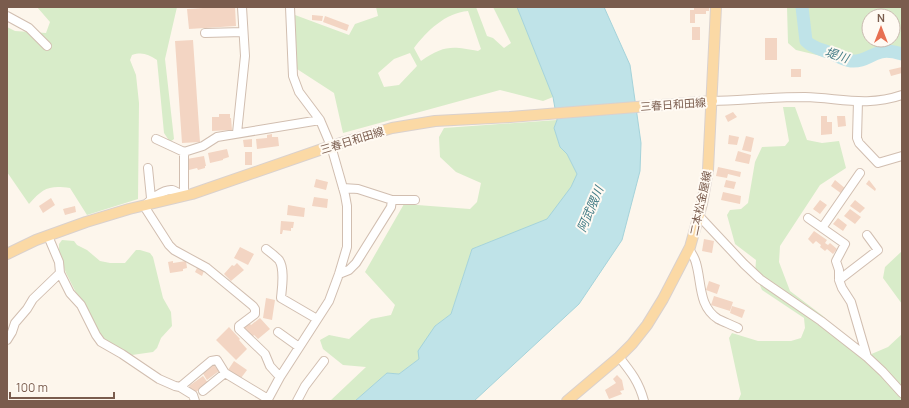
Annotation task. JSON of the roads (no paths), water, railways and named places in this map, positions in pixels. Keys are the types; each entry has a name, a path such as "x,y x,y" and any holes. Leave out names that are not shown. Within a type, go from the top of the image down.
{"main road":[{"name":"二本松金屋線","path":"567,401 619,357 632,344 647,325 663,299 689,249 699,216 708,170 716,7"},
{"name":"三春日和田線","path":"7,254 48,236 147,202 184,196 215,187 330,146 392,128 434,121 502,118 712,101"}],"street":[{"path":"237,133 245,56 242,7"},
{"path":"180,387 210,361 217,360 225,373 267,400 329,301 340,274 346,247 347,215 343,188 320,120 298,92 293,76 290,7"},
{"path":"7,16 29,28 47,46"},
{"path":"205,33 243,32"},
{"path":"712,101 805,97 858,102 888,100 902,95"},
{"path":"858,102 858,143 878,163 902,156"},
{"path":"156,139 184,152 203,146 218,137 320,120"},
{"path":"184,152 184,196"},
{"path":"148,168 147,202 169,245 174,250 207,268 253,306 255,309 255,314 239,326 239,329 265,354 270,366 280,377"},
{"path":"822,228 860,173"},
{"path":"343,188 358,189 392,200 415,200"},
{"path":"340,274 349,270 356,263 391,207 392,200"},
{"path":"699,216 760,279 822,321 867,357 902,393"},
{"path":"808,218 845,244 836,261 839,270 839,280 851,302 867,357"},
{"path":"839,280 878,250 867,235"},
{"path":"48,236 59,262 60,273 70,293 82,305 96,336 101,342 159,379 180,387 193,395 195,401"},
{"path":"266,249 278,258 280,263 282,273 281,298 317,319"},
{"path":"689,249 697,263 701,294 705,303 718,319 738,328"},
{"path":"7,340 15,323 27,310 33,299 60,273"},
{"path":"278,332 299,347"},
{"path":"619,357 636,379 641,389 644,401"},
{"path":"297,401 305,386 324,361"},
{"path":"203,391 225,373"}],"water":[{"name":"阿武隈川","path":"517,7 604,7 630,65 641,143 640,171 622,240 579,304 474,401 355,401 387,373 399,374 419,359 418,351 435,326 451,314 472,249 547,219 571,187 577,174 567,154 560,147 554,128 557,120 553,97"}],"waterway":[{"name":"堤川","path":"802,7 806,41 814,47 842,59 851,61 863,59 884,51 902,54"}]}
